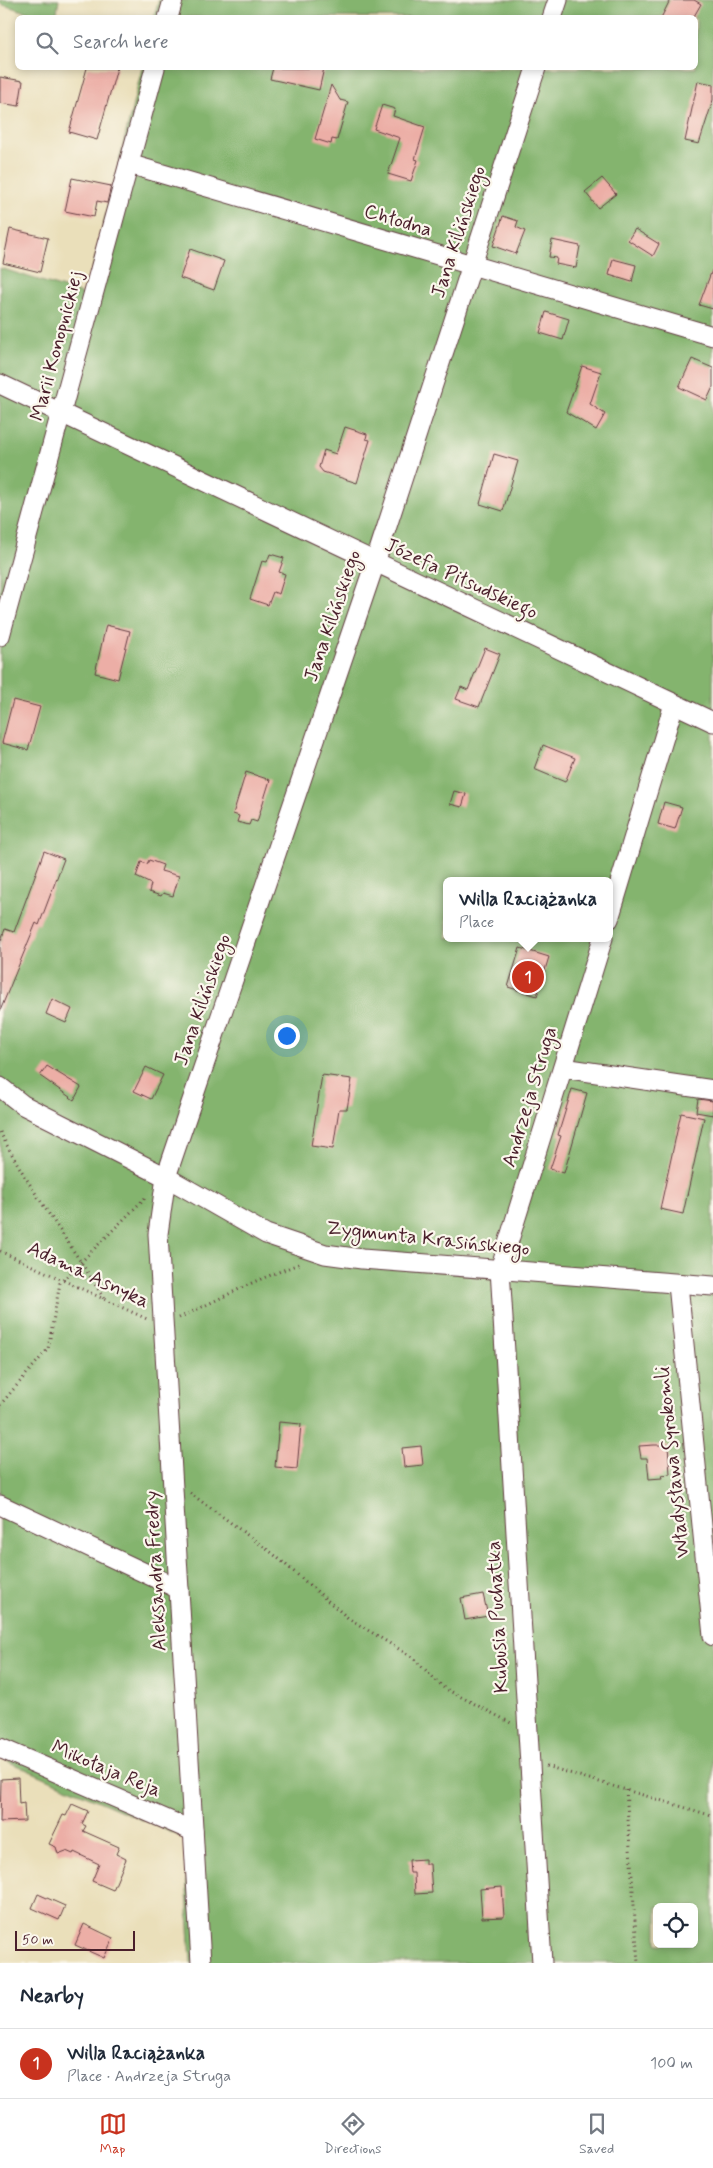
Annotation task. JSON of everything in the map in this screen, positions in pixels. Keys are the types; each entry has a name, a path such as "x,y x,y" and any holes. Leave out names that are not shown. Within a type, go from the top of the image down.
{"street":[{"path":"169,15 173,0"},
{"path":"553,15 558,0"},
{"name":"Marii Konopnickiej","path":"0,636 154,70"},
{"name":"Jana Kilińskiego","path":"166,1177 374,563 535,70"},
{"name":"Chłodna","path":"129,164 713,336"},
{"name":"Józefa Piłsudskiego","path":"0,384 374,563 713,722"},
{"path":"613,906 674,704"},
{"name":"Andrzeja Struga","path":"500,1269 603,942"},
{"path":"563,1068 713,1090"},
{"name":"Zygmunta Krasińskiego","path":"0,1087 23,1105 166,1177 266,1234 325,1254 713,1286"},
{"name":"Aleksandra Fredry","path":"166,1177 158,1234 201,1963"},
{"name":"Kubusia Puchatka","path":"500,1269 542,1963"},
{"name":"Władysława Syrokomli","path":"678,1284 713,1636"},
{"path":"0,1505 179,1588"},
{"name":"Mikołaja Reja","path":"0,1748 193,1831"}],"path":[{"path":"0,1132 38,1199 104,1299"},
{"path":"0,1406 48,1349 60,1283 166,1177"},
{"name":"Adama Asnyka","path":"0,1252 164,1327"},
{"path":"164,1327 256,1281 325,1254"},
{"path":"173,1482 272,1553 348,1618 412,1657 444,1688 489,1713 528,1731"},
{"path":"530,1761 713,1816"},
{"path":"626,1790 638,1963"}],"green space":[{"path":"0,0 59,0 56,15 37,15 0,4"},
{"path":"159,0 713,0 713,1963 191,1963 184,1838 0,1758 0,268 86,295 142,70 698,70 698,15 155,15"}],"building":[{"path":"670,0 694,0 701,4 695,15 662,15"},
{"path":"86,70 116,70 97,140 69,132"},
{"path":"272,70 324,70 319,90 270,79"},
{"path":"0,77 23,81 19,106 0,103"},
{"path":"698,81 713,84 713,100 699,144 685,141"},
{"path":"331,85 340,100 348,102 337,140 332,139 331,144 315,139"},
{"path":"382,105 395,109 393,116 425,127 415,159 418,160 411,181 388,174 400,138 374,129"},
{"path":"72,178 111,186 107,203 97,201 94,217 65,211"},
{"path":"602,178 616,194 598,208 585,192"},
{"path":"503,216 518,221 516,227 525,231 516,254 493,246"},
{"path":"10,229 48,238 40,272 3,263"},
{"path":"635,229 659,244 653,256 628,240"},
{"path":"552,240 580,246 576,268 556,264 557,258 549,257"},
{"path":"190,249 224,261 214,290 180,278"},
{"path":"613,259 636,265 632,282 609,275"},
{"path":"713,270 713,309 699,305"},
{"path":"546,312 569,319 563,340 540,333"},
{"path":"692,359 713,368 713,387 707,400 679,387"},
{"path":"582,366 601,372 590,404 605,414 596,430 566,412"},
{"path":"345,427 367,434 366,439 370,440 357,483 323,472 319,467 324,450 336,454"},
{"path":"494,454 518,461 503,511 480,504"},
{"path":"270,554 284,558 279,572 285,574 279,594 273,592 268,605 250,599 262,561 267,562"},
{"path":"106,625 130,631 118,679 95,673"},
{"path":"485,648 500,654 479,707 456,699 461,687 468,690"},
{"path":"13,700 40,707 28,750 2,743"},
{"path":"543,745 575,758 565,782 534,769"},
{"path":"246,772 270,780 257,822 251,820 249,825 237,822 239,816 233,814"},
{"path":"454,791 466,794 462,807 450,804"},
{"path":"664,802 682,807 675,829 658,824"},
{"path":"44,851 64,859 39,925 36,923 0,1011 0,943 5,929 14,932"},
{"path":"149,860 163,865 161,871 179,876 173,896 163,893 161,896 149,892 151,884 136,877 141,862 147,864"},
{"path":"520,948 549,957 537,996 508,987"},
{"path":"52,999 72,1009 66,1023 46,1014"},
{"path":"47,1066 81,1087 74,1100 40,1076"},
{"path":"146,1067 163,1075 151,1099 134,1091"},
{"path":"322,1075 352,1079 347,1109 339,1109 333,1149 311,1146"},
{"path":"572,1089 587,1093 564,1173 550,1169 561,1136 558,1135"},
{"path":"698,1099 713,1101 713,1115 696,1112"},
{"path":"681,1113 704,1118 683,1214 660,1209"},
{"path":"279,1422 301,1424 297,1469 275,1467"},
{"path":"668,1445 670,1474 661,1475 662,1478 649,1479 647,1458 641,1458 639,1446"},
{"path":"421,1446 423,1465 404,1467 402,1448"},
{"path":"483,1594 488,1616 465,1620 461,1598"},
{"path":"18,1778 19,1804 24,1803 25,1821 0,1822 1,1779"},
{"path":"72,1804 88,1811 82,1824 86,1826 83,1831 119,1847 116,1854 126,1859 113,1890 92,1881 99,1864 74,1852 73,1854 66,1851 58,1854 56,1847 49,1844 63,1815 66,1816"},
{"path":"425,1859 425,1864 430,1864 432,1893 415,1894 414,1873 410,1873 409,1860"},
{"path":"502,1887 504,1917 482,1918 480,1889"},
{"path":"38,1894 65,1906 59,1920 32,1908"},
{"path":"84,1924 113,1938 104,1958 75,1945"}],"place":[{"name":"Willa Raciążanka","path":"528,977"}]}
